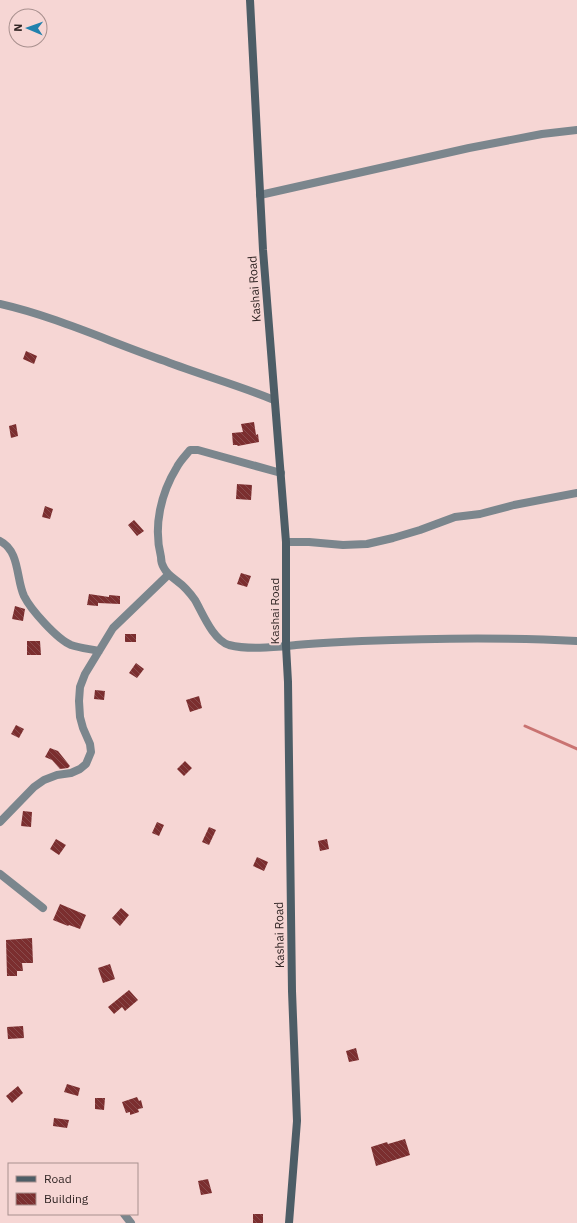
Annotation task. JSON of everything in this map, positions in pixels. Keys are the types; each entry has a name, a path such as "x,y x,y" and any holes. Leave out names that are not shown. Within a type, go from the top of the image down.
{"street":[{"name":"Kashai Road","path":"250,0 263,250 286,542 286,646 288,682 292,991 297,1121 289,1223"},
{"path":"260,195 469,148 542,134 577,130"},
{"path":"0,304 62,323 274,400"},
{"path":"280,473 198,450 190,450 177,466 167,489 157,528 159,549 163,567 168,575 191,594 213,631 220,640 227,644 239,647 425,639 524,638 577,641"},
{"path":"286,542 309,542 343,545 367,544 400,536 455,518 577,493"},
{"path":"0,541 3,542 14,558 24,596 36,614 62,640 71,645 99,651"},
{"path":"0,822 34,787 57,775 71,773 80,769 86,764 91,752 88,738 80,717 79,701 80,687 85,674 113,628 168,575"},
{"path":"0,874 43,908"},
{"path":"125,1215 131,1223"}],"building":[{"path":"26,351 37,356 34,364 23,359"},
{"path":"254,422 256,435 258,434 259,442 238,446 233,445 232,433 243,432 241,424"},
{"path":"16,424 18,436 11,438 9,426"},
{"path":"237,484 252,485 251,500 236,499"},
{"path":"45,506 53,509 50,519 42,517"},
{"path":"134,520 144,531 137,536 128,525"},
{"path":"241,573 251,576 247,587 237,584"},
{"path":"89,594 109,597 109,595 120,596 120,604 98,603 98,606 87,605"},
{"path":"15,606 25,609 23,621 12,619"},
{"path":"125,634 136,634 136,642 125,642"},
{"path":"27,641 40,641 41,655 27,655"},
{"path":"136,663 144,669 137,678 129,673"},
{"path":"95,690 105,691 104,700 94,699"},
{"path":"199,696 202,708 190,712 186,700"},
{"path":"16,725 24,729 19,738 11,734"},
{"path":"50,748 58,751 70,766 68,768 60,769 52,760 45,757"},
{"path":"185,761 192,768 184,776 177,769"},
{"path":"23,811 32,812 31,827 21,826"},
{"path":"157,822 164,825 159,836 152,833"},
{"path":"209,827 216,830 209,845 202,842"},
{"path":"56,839 66,845 59,855 50,849"},
{"path":"327,839 329,849 320,851 318,841"},
{"path":"257,857 268,862 264,871 253,866"},
{"path":"60,904 86,915 80,929 53,920"},
{"path":"121,908 129,915 120,926 112,918"},
{"path":"32,938 33,963 22,963 23,971 17,971 17,976 7,976 6,940"},
{"path":"110,964 115,979 103,983 98,968"},
{"path":"129,990 138,1000 125,1011 122,1007 114,1014 108,1007"},
{"path":"23,1026 24,1038 8,1039 7,1027"},
{"path":"356,1048 359,1060 349,1062 346,1051"},
{"path":"67,1084 80,1088 78,1096 64,1092"},
{"path":"18,1086 23,1093 12,1103 6,1096"},
{"path":"137,1097 139,1101 141,1100 143,1108 138,1109 139,1112 130,1115 130,1112 126,1113 122,1102"},
{"path":"95,1098 105,1098 104,1110 95,1109"},
{"path":"54,1118 69,1120 67,1128 53,1126"},
{"path":"405,1139 410,1155 376,1166 371,1147 387,1142 388,1144"},
{"path":"208,1179 212,1193 201,1195 198,1181"},
{"path":"253,1214 263,1214 263,1223 253,1223"}],"waterway":[{"path":"525,726 577,749"}]}
